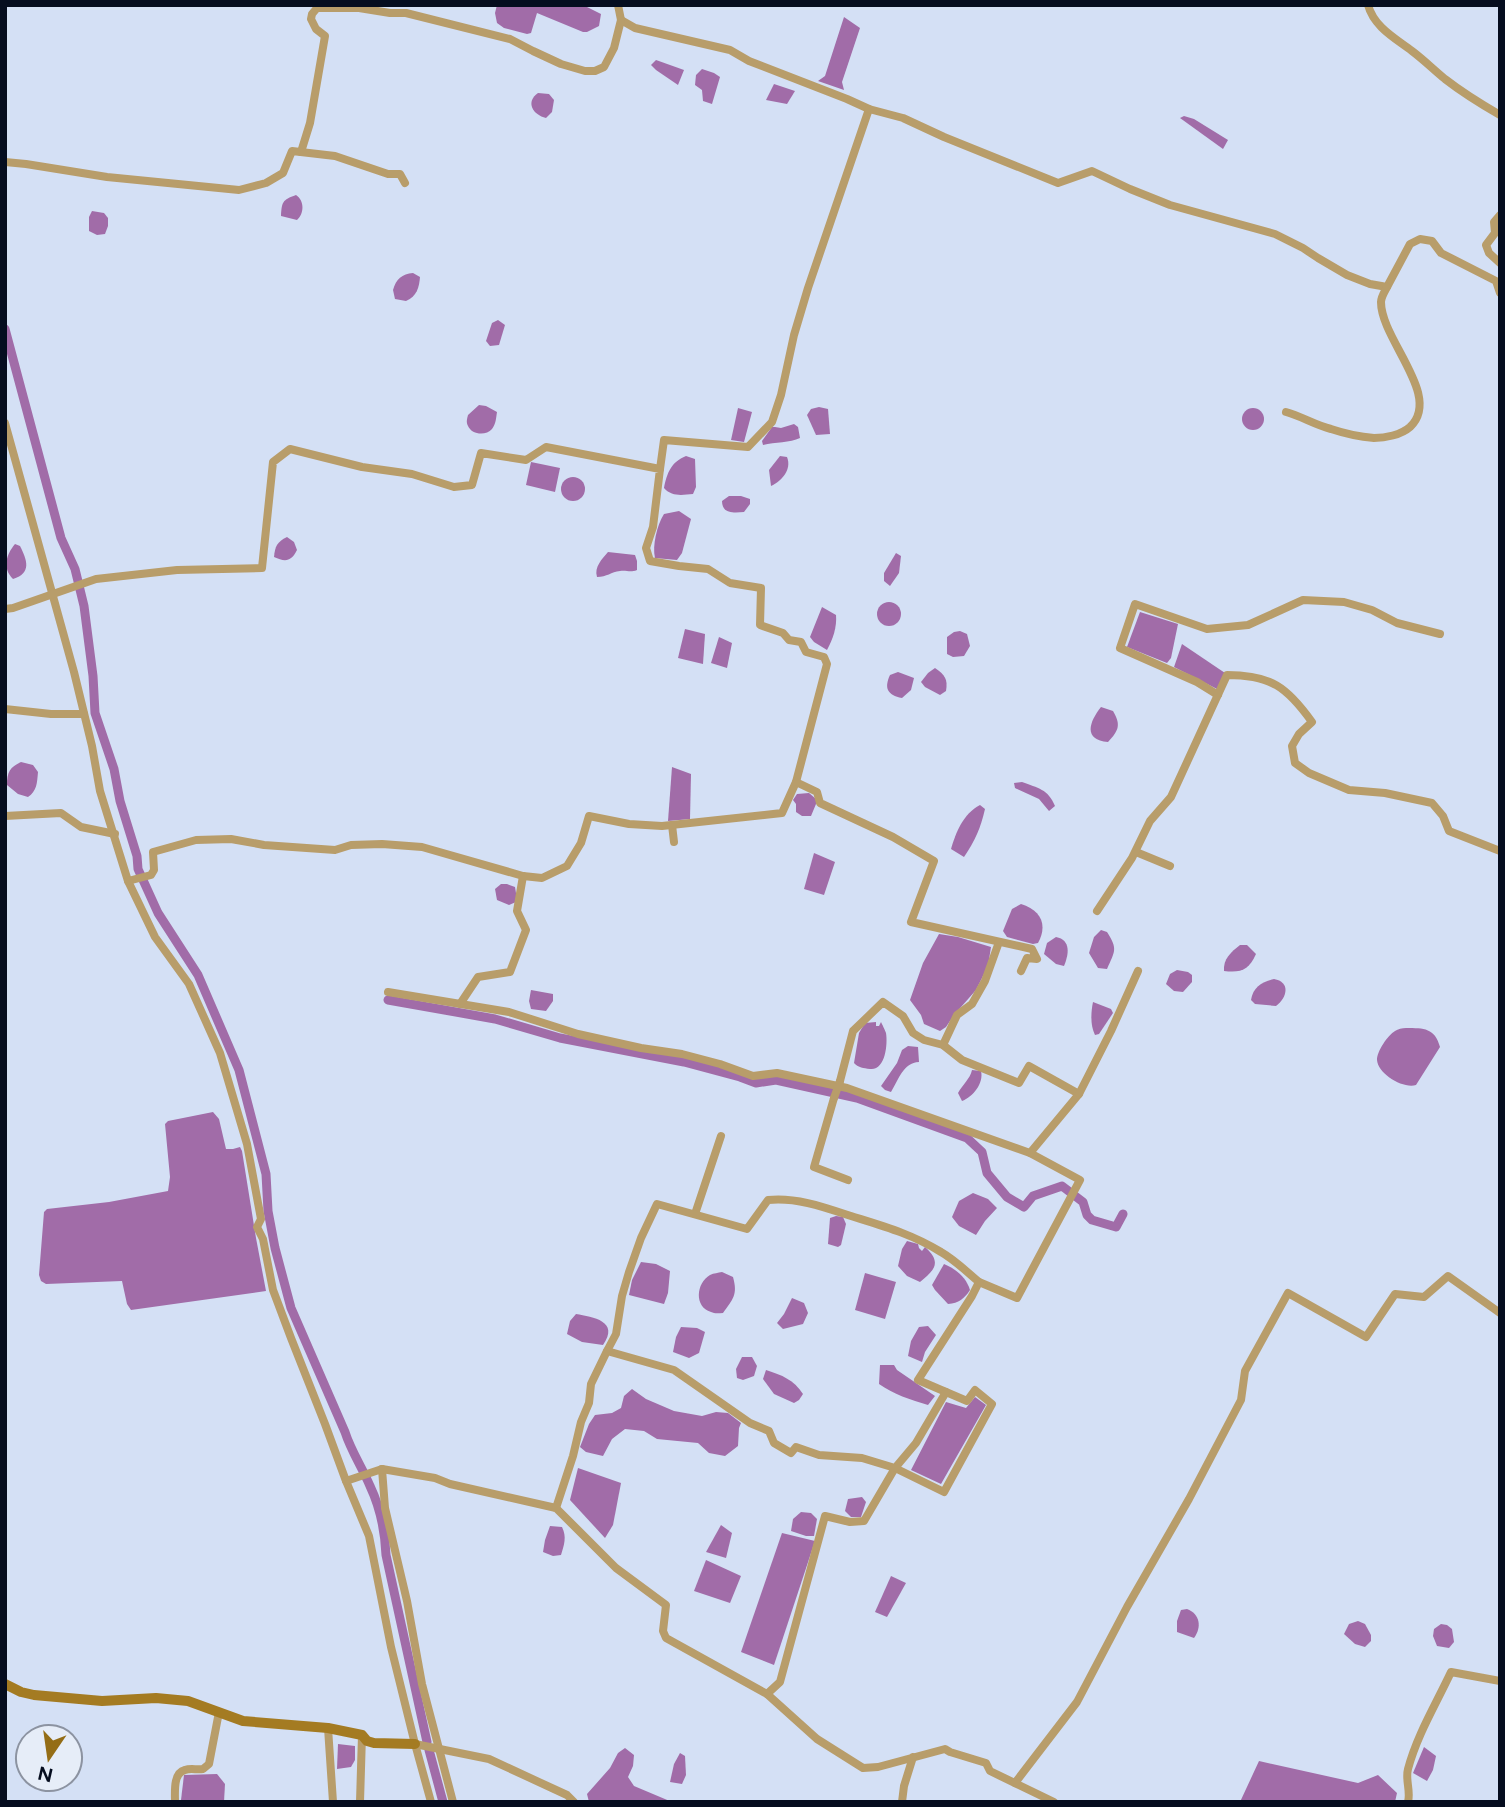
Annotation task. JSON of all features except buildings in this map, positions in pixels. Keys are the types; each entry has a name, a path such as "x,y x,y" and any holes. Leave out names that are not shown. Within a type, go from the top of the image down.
{"street":[{"path":"301,152 310,123 325,36 316,29 311,19 317,8 359,8 423,16 510,39 561,64 595,71 604,67 614,48 621,20 618,5"},
{"path":"1368,5 1378,25 1392,37 1415,52 1447,80 1500,115"},
{"path":"621,20 635,28 730,50 749,61 869,109 903,118 1058,183 1092,171 1170,205 1275,234 1347,275 1387,287"},
{"path":"130,880 151,875 154,870 153,852 196,840 231,839 264,845 335,850 351,845 422,847 523,876 541,878 567,866 581,844 589,816 629,824 662,826 782,813 796,782 827,664 824,657 806,652 802,642 789,640 783,633 760,625 761,588 730,583 708,569 650,561 646,548 653,527 664,440 748,447 772,422 808,288 869,109"},
{"path":"5,162 107,177 239,190 266,183 283,173 292,151 335,156 388,174 400,174 404,183"},
{"path":"1500,215 1494,222 1495,233 1486,245 1489,253 1500,262"},
{"path":"1286,412 1331,429 1375,438 1407,429 1417,418 1421,402 1414,380 1388,331 1381,301 1410,244 1420,239 1432,241 1441,253 1498,281 1500,293"},
{"path":"5,423 53,593 84,714 100,791 130,880 155,937 189,984 220,1053 247,1144 261,1219 257,1227 263,1239 273,1290 369,1535 391,1647 431,1802"},
{"path":"5,609 96,579 177,570 261,568 273,462 290,449 362,467 412,474 454,487 472,485 481,453 526,460 546,447 660,469"},
{"path":"1218,695 1196,682 1121,648 1135,604 1207,629 1248,625 1303,600 1344,602 1372,610 1397,623 1440,634"},
{"path":"1097,911 1136,852 1150,821 1171,797 1227,675 1260,678 1281,687 1298,702 1312,722 1299,734 1292,746 1295,763 1309,774 1349,790 1385,793 1432,803 1443,816 1449,831 1500,851"},
{"path":"5,709 84,714"},
{"path":"796,782 817,792 820,803 893,837 934,861 912,922 1032,949 1037,959 1027,958 1021,971"},
{"path":"5,816 61,813 81,827 115,834"},
{"path":"672,825 674,842"},
{"path":"1136,852 1170,866"},
{"path":"460,1004 478,976 510,972 526,930 517,911 523,876"},
{"path":"943,1045 957,1015 972,1003 985,981 999,942"},
{"path":"1030,1153 1079,1094 1138,971"},
{"path":"387,992 509,1012 578,1034 682,1054 753,1076 777,1073 847,1088 1030,1153 1080,1180 1017,1298 979,1282 943,1253 914,1238 829,1208 783,1198 768,1199 747,1229 657,1203 629,1272 616,1334 591,1384 589,1403 556,1508"},
{"path":"848,1180 814,1167 853,1031 883,1002 903,1016 913,1033 924,1040 943,1045 962,1060 1019,1083 1029,1066 1079,1094"},
{"path":"695,1214 721,1136"},
{"path":"1015,1783 1077,1702 1241,1400 1245,1371 1287,1293 1366,1337 1395,1294 1424,1297 1448,1276 1500,1313"},
{"path":"607,1352 674,1370 750,1423 769,1431 774,1443 791,1453 796,1447 819,1455 862,1458 895,1468 944,1492 992,1404 975,1390 967,1401 918,1380 979,1282"},
{"path":"767,1694 780,1682 825,1516 850,1522 864,1521 895,1468 916,1443 946,1392"},
{"path":"346,1481 382,1469 435,1478 450,1484 556,1508 616,1569 666,1605 663,1630 666,1638 767,1694 817,1739 863,1768 878,1767 945,1749 986,1763 990,1771 1054,1802"},
{"path":"382,1469 385,1508 407,1601 422,1684 453,1802"},
{"path":"1408,1802 1410,1794 1407,1772 1419,1739 1451,1672 1500,1681"},
{"path":"5,1684 34,1695 103,1701 156,1698 188,1701 243,1721 328,1728 362,1735 374,1744 415,1744 439,1748 489,1759 567,1795 574,1802"},
{"path":"175,1802 177,1776 186,1769 203,1769 209,1764 219,1712"},
{"path":"328,1728 333,1802"},
{"path":"360,1802 362,1735"},
{"path":"902,1802 913,1757"}],"shaded area":[{"path":"497,5 583,5 601,14 599,26 583,32 537,13 531,33 527,34 504,28 497,23"},
{"path":"844,17 860,28 842,82 844,90 818,81 825,76"},
{"path":"656,60 684,70 678,85 651,65"},
{"path":"702,69 720,77 712,104 703,101 702,90 695,85 696,75"},
{"path":"774,84 795,91 787,104 766,100"},
{"path":"538,93 549,94 554,100 552,112 546,118 532,108 532,100"},
{"path":"1184,116 1194,119 1228,140 1223,149 1180,118"},
{"path":"296,195 302,204 297,220 281,216 284,202"},
{"path":"92,211 104,213 108,218 105,234 97,235 89,231"},
{"path":"413,273 420,277 415,294 406,301 395,299 393,290 398,280"},
{"path":"498,320 505,325 499,345 490,346 486,341 492,323"},
{"path":"479,405 497,412 493,427 483,434 470,429 467,423 468,415"},
{"path":"738,408 752,412 744,442 731,440"},
{"path":"1249,408 1257,408 1264,415 1264,423 1257,430 1249,430 1242,423 1242,415"},
{"path":"811,409 828,409 830,434 816,435 807,415"},
{"path":"794,424 798,427 800,438 763,445 762,441 772,427 781,428"},
{"path":"686,456 695,459 696,487 693,494 670,493 664,488 668,473 677,461"},
{"path":"780,456 787,457 787,470 779,481 771,486 769,470"},
{"path":"531,462 560,468 555,492 526,485"},
{"path":"573,477 581,481 585,489 581,497 573,501 565,497 561,489 565,481"},
{"path":"729,496 750,499 750,504 744,512 729,512 722,501"},
{"path":"679,511 691,519 682,553 677,560 655,558 655,542 661,519 664,514"},
{"path":"287,537 294,542 297,550 295,554 287,560 274,557 277,545"},
{"path":"15,544 20,546 25,556 26,566 23,573 13,579 7,570 6,562"},
{"path":"608,552 635,555 637,570 597,577 601,560"},
{"path":"896,553 901,556 899,573 890,586 884,581 884,573"},
{"path":"889,602 898,605 901,614 898,623 889,626 880,623 877,614 880,605"},
{"path":"822,607 836,615 834,633 827,650 810,637"},
{"path":"1140,612 1178,624 1171,658 1167,663 1127,647"},
{"path":"685,629 705,634 703,664 678,658"},
{"path":"960,631 967,634 970,646 964,656 953,657 947,654 947,637"},
{"path":"719,637 732,643 727,668 711,663"},
{"path":"1182,644 1225,673 1217,689 1174,667"},
{"path":"935,668 946,680 946,691 940,695 921,682"},
{"path":"898,672 914,678 911,690 902,698 890,693 887,687 890,675"},
{"path":"1101,707 1113,711 1118,724 1117,731 1108,742 1095,738 1091,729"},
{"path":"21,762 33,765 38,772 35,789 28,797 18,794 7,785 10,771"},
{"path":"672,767 691,774 690,819 668,821"},
{"path":"1022,782 1046,793 1055,806 1049,811 1039,799 1015,788 1014,783"},
{"path":"809,793 816,799 816,804 811,816 802,816 796,812 793,800 797,794"},
{"path":"980,805 985,809 982,822 964,857 951,849 965,818"},
{"path":"814,853 835,862 824,895 804,889"},
{"path":"501,884 515,887 516,902 509,905 497,900 495,889"},
{"path":"1021,904 1034,910 1041,919 1042,930 1038,943 1007,937 1003,931 1012,909"},
{"path":"1101,930 1107,932 1114,946 1107,969 1098,968 1089,953 1094,937"},
{"path":"939,934 991,947 988,966 976,990 940,1031 924,1024 910,1000 923,963"},
{"path":"1056,937 1064,941 1068,948 1064,966 1056,964 1044,954 1047,943"},
{"path":"1240,945 1247,945 1256,954 1253,959 1244,969 1224,971 1226,959"},
{"path":"1177,970 1192,975 1192,982 1183,992 1174,991 1166,984 1170,974"},
{"path":"1274,979 1285,987 1283,999 1276,1006 1255,1004 1251,1000 1256,988"},
{"path":"531,990 553,994 553,1001 546,1011 531,1009"},
{"path":"1093,1002 1111,1009 1113,1013 1099,1034 1095,1035 1091,1018"},
{"path":"876,1022 876,1026 879,1026 881,1022 886,1033 884,1056 875,1069 861,1068 854,1063 859,1033 865,1023"},
{"path":"1406,1028 1428,1030 1435,1036 1440,1047 1416,1085 1411,1086 1386,1075 1377,1060 1389,1036"},
{"path":"908,1046 918,1047 919,1062 905,1069 891,1092 885,1090 881,1086 897,1063 902,1050"},
{"path":"972,1070 981,1071 981,1080 974,1093 962,1101 958,1093"},
{"path":"213,1112 219,1119 226,1149 240,1147 242,1151 266,1291 131,1310 122,1281 46,1284 41,1281 39,1275 44,1212 47,1209 109,1202 168,1191 170,1177 165,1124 168,1121"},
{"path":"973,1193 988,1199 997,1208 976,1235 959,1226 952,1217 959,1201"},
{"path":"843,1217 846,1224 841,1245 838,1247 828,1244 830,1218"},
{"path":"907,1241 918,1244 922,1251 925,1247 935,1262 930,1274 920,1282 907,1276 898,1266"},
{"path":"641,1262 656,1264 670,1271 664,1304 629,1295 632,1280"},
{"path":"944,1264 960,1274 970,1290 955,1303 948,1304 932,1285"},
{"path":"722,1272 733,1277 735,1293 723,1313 714,1313 702,1305 700,1289 710,1275"},
{"path":"865,1273 896,1282 885,1319 855,1310"},
{"path":"792,1298 804,1303 808,1313 803,1324 783,1329 777,1323"},
{"path":"576,1314 596,1319 606,1325 607,1337 603,1345 582,1342 567,1334 570,1321"},
{"path":"928,1326 936,1335 922,1362 908,1356 911,1341 919,1327"},
{"path":"681,1327 697,1328 705,1332 699,1353 689,1358 673,1352"},
{"path":"742,1357 752,1357 757,1366 754,1376 743,1380 737,1378 736,1369"},
{"path":"880,1365 894,1365 897,1370 935,1396 928,1405 884,1388 879,1384"},
{"path":"766,1370 796,1385 803,1394 799,1400 794,1403 774,1394 763,1379"},
{"path":"632,1389 646,1399 674,1411 702,1416 716,1412 728,1413 741,1423 738,1446 725,1456 709,1453 698,1443 657,1439 644,1431 625,1429 612,1439 603,1456 586,1452 580,1447 595,1415 612,1413 621,1408 624,1396"},
{"path":"975,1397 986,1405 941,1484 911,1470 946,1402 966,1408"},
{"path":"578,1468 621,1483 613,1525 605,1538 570,1500"},
{"path":"862,1497 866,1502 861,1517 851,1517 845,1511 848,1499"},
{"path":"801,1512 811,1513 817,1519 814,1536 791,1531 793,1519"},
{"path":"721,1525 732,1533 726,1558 706,1552"},
{"path":"550,1526 562,1527 564,1531 561,1555 553,1556 543,1552"},
{"path":"782,1533 815,1541 774,1665 741,1652"},
{"path":"706,1560 741,1576 730,1603 694,1591"},
{"path":"891,1576 906,1583 887,1617 875,1612"},
{"path":"1187,1609 1195,1614 1198,1621 1194,1638 1177,1632 1181,1610"},
{"path":"1358,1621 1365,1624 1371,1635 1371,1641 1365,1647 1355,1644 1344,1634 1349,1624"},
{"path":"1441,1624 1452,1629 1454,1642 1449,1648 1437,1646 1433,1636 1434,1629"},
{"path":"338,1744 355,1746 355,1760 351,1767 337,1769"},
{"path":"1424,1747 1436,1756 1427,1781 1413,1773"},
{"path":"625,1748 634,1755 628,1777 634,1786 672,1802 589,1802 587,1794 610,1768 618,1753"},
{"path":"680,1753 685,1756 686,1775 682,1784 670,1782"},
{"path":"1259,1761 1358,1783 1378,1775 1397,1793 1395,1802 1240,1802"},
{"path":"217,1774 225,1784 224,1802 181,1800 184,1775"}],"waterway":[{"path":"5,329 61,538 75,569 84,606 95,713 114,769 138,869 158,913 198,975 239,1070 266,1174 268,1211 291,1308 350,1446 374,1494 379,1511 427,1742"},
{"path":"388,1000 495,1019 560,1038 684,1062 756,1083 776,1080 857,1098 967,1138 982,1152 987,1173 1007,1197 1024,1207 1033,1196 1062,1186 1083,1202 1087,1215 1092,1220 1116,1227 1123,1214"},
{"path":"429,1750 443,1802"}]}
